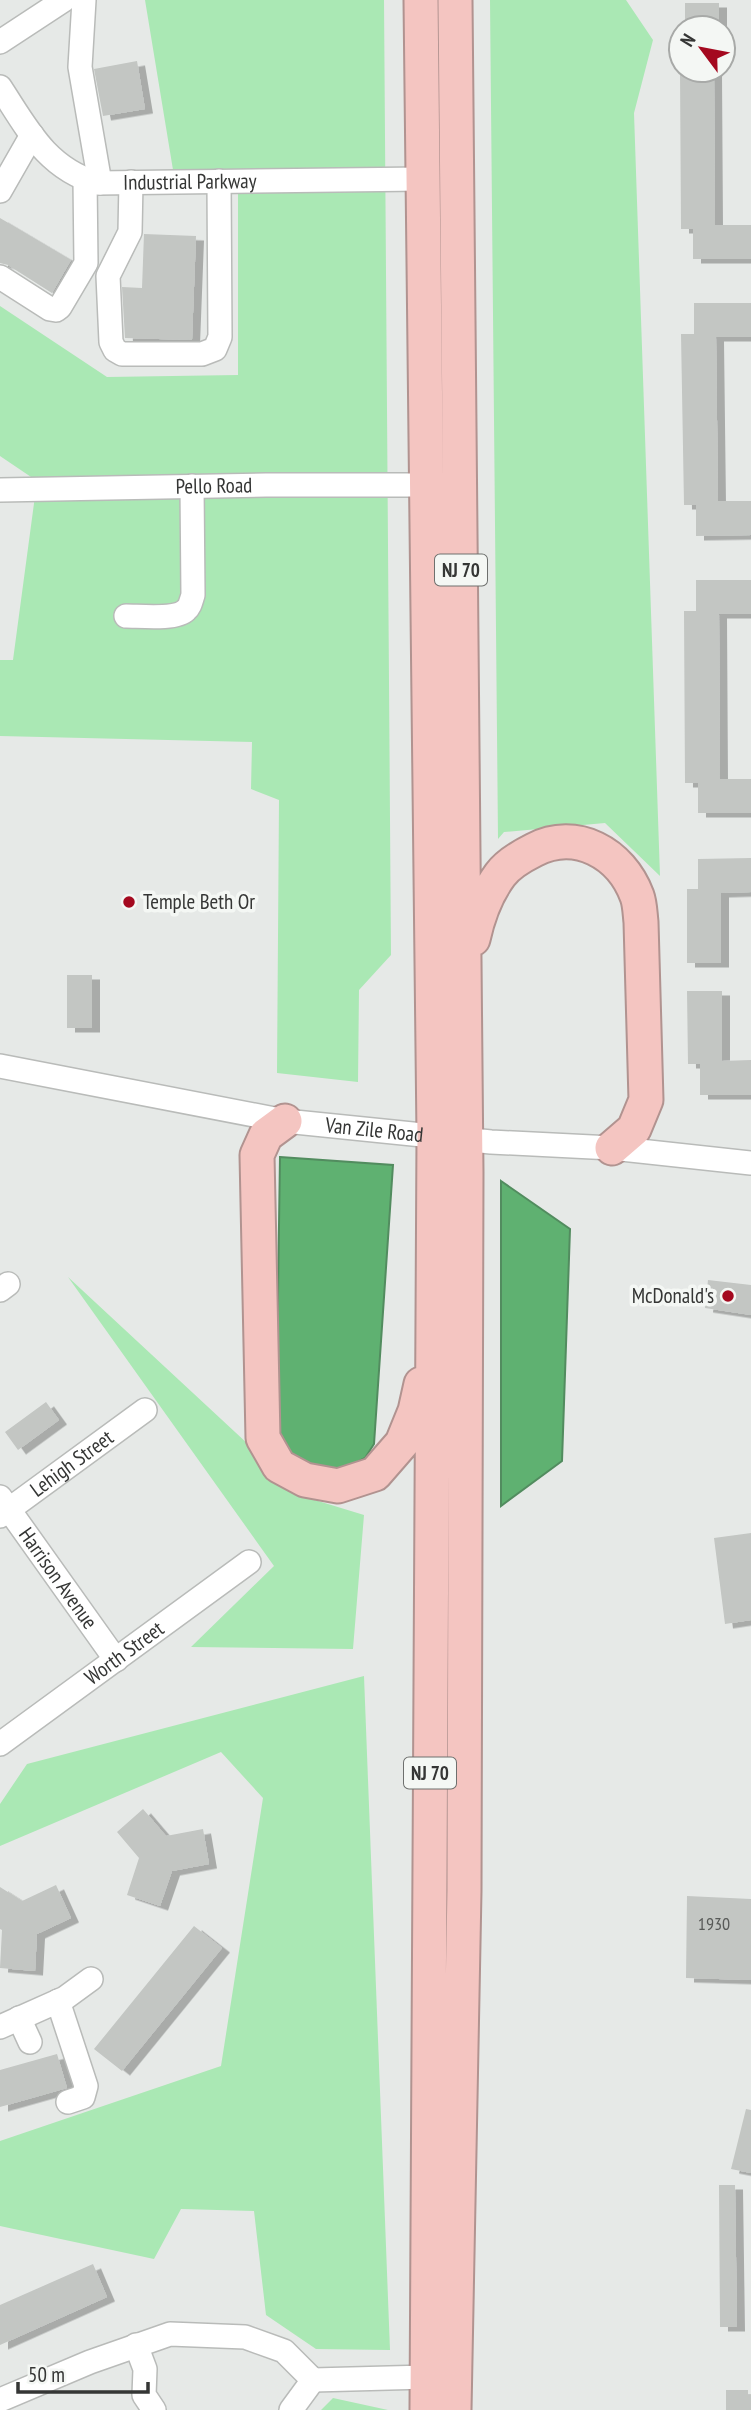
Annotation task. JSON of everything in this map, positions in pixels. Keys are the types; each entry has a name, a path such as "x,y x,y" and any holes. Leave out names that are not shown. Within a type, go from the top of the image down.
{"highway":[{"name":"NJ 70","path":"422,0 426,485 450,1137 464,1891 454,2410"},
{"name":"NJ 70","path":"428,2410 433,1323 464,975 456,0"},
{"path":"464,975 482,907 500,873 520,857 549,842 568,841 591,846 612,859 627,876 638,898 641,922 646,1100 634,1129 612,1148"},
{"path":"285,1121 265,1135 257,1155 263,1438 279,1466 305,1480 338,1486 375,1474 402,1443 415,1411 433,1323"}],"street":[{"path":"0,42 64,0"},
{"path":"0,277 50,309 56,310 86,263 93,181 80,67 84,0"},
{"path":"0,87 41,148 55,162 93,181"},
{"path":"0,191 32,135"},
{"name":"Industrial Parkway","path":"93,181 422,179"},
{"path":"131,182 130,232 108,276 111,342 115,350 122,354 202,354 215,349 220,337 219,181"},
{"name":"Pello Road","path":"0,490 426,485"},
{"path":"125,616 176,615 185,612 190,605 193,595 192,486"},
{"name":"Van Zile Road","path":"0,1066 285,1121 450,1137 612,1148 751,1163"},
{"name":"Lehigh Street","path":"3,1508 145,1410"},
{"name":"Harrison Avenue","path":"3,1508 116,1660"},
{"name":"Worth Street","path":"0,1744 249,1562"},
{"path":"30,2042 9,2022 58,2001 91,1979"},
{"path":"58,2001 86,2086 83,2097 68,2102"},
{"path":"0,2400 170,2334 245,2337 284,2351 313,2380 427,2377"},
{"path":"136,2345 145,2369 144,2395 154,2410"},
{"path":"291,2410 313,2380"}],"shaded area":[{"path":"145,0 384,0 391,955 359,990 358,1082 277,1073 279,800 251,789 252,742 0,736 0,660 13,660 37,481 0,456 0,306 107,377 238,375 238,183 175,182"},
{"path":"490,0 626,0 653,40 634,113 660,876 605,823 504,832 498,839"},
{"path":"280,1157 393,1165 374,1444 365,1458 339,1472 308,1465 286,1453 276,1431"},
{"path":"501,1181 570,1229 562,1461 501,1506"},
{"path":"68,1277 305,1497 364,1515 353,1649 191,1647 274,1566"},
{"path":"364,1676 390,2350 316,2349 266,2315 254,2211 181,2209 154,2259 0,2226 0,2141 221,2066 263,1798 221,1752 0,1846 0,1804 27,1764"},
{"path":"333,2398 388,2410 321,2410"}],"building":[{"path":"685,3 719,3 719,14 685,14"},
{"path":"137,61 145,109 103,116 94,69"},
{"path":"680,84 714,84 715,225 751,225 751,259 693,259 693,229 681,229"},
{"path":"0,218 71,260 52,293 8,265 0,263"},
{"path":"144,234 196,236 192,340 125,338 122,287 142,288"},
{"path":"694,303 751,303 751,337 716,337 718,501 751,501 751,535 696,536 696,505 684,505 681,334 694,334"},
{"path":"696,580 751,580 751,614 719,614 720,779 751,779 751,813 698,813 698,783 685,783 684,611 696,611"},
{"path":"751,858 751,892 721,893 721,963 687,963 687,889 698,889 698,859"},
{"path":"67,975 92,975 92,1028 67,1028"},
{"path":"687,991 722,991 722,1061 751,1060 751,1095 700,1095 700,1064 688,1064"},
{"name":"McDonald's","path":"708,1280 751,1285 751,1315 705,1308"},
{"path":"46,1402 59,1420 18,1450 5,1432"},
{"path":"751,1533 751,1620 725,1624 714,1538"},
{"path":"143,1809 166,1836 203,1829 209,1864 172,1871 160,1906 127,1895 139,1858 117,1832"},
{"path":"56,1885 71,1918 37,1934 35,1971 0,1968 0,1887 22,1901"},
{"path":"687,1896 751,1899 751,1980 686,1978"},
{"path":"194,1926 222,1948 122,2071 94,2049"},
{"path":"57,2054 67,2088 0,2107 0,2070"},
{"path":"746,2109 751,2110 751,2173 731,2169"},
{"path":"719,2185 735,2185 737,2327 720,2327"},
{"path":"93,2264 107,2297 0,2345 0,2305"},
{"path":"726,2390 748,2390 748,2395 751,2395 751,2410 726,2410"}],"place":[{"name":"Temple Beth Or","path":"129,902"},
{"name":"McDonald's","path":"728,1296"}]}
